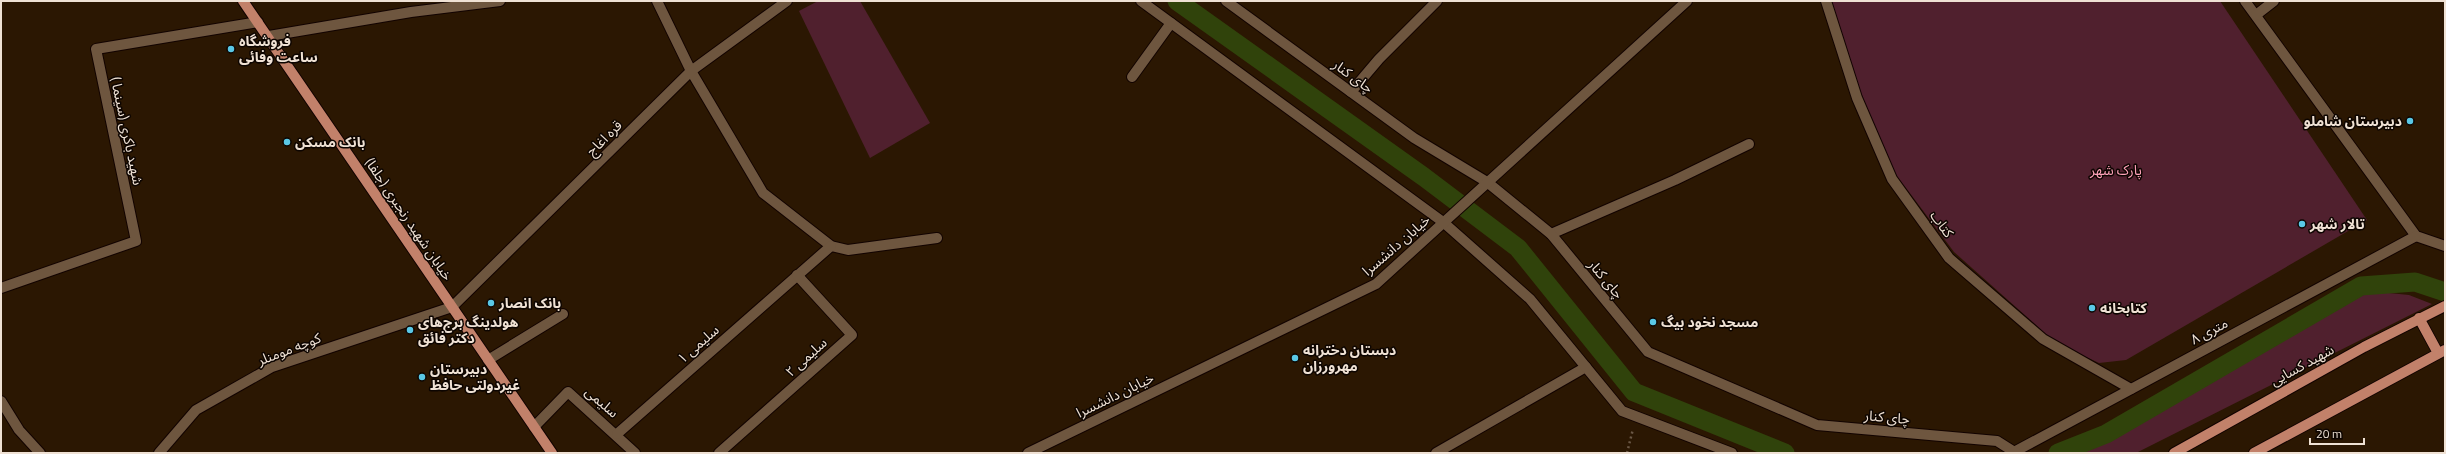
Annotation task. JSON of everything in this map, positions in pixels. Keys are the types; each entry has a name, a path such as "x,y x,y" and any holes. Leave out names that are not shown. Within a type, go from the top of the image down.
{"main road":[{"name":"خیابان شهید رنجبری (جلفا)","path":"243,1 269,36 552,453"},
{"name":"شهید کسایی","path":"2174,453 2364,347 2445,306"},
{"path":"2254,453 2442,352 2419,318"}],"street":[{"path":"269,36 411,12 500,1"},
{"path":"657,1 691,71 763,193 831,246 848,250 936,238"},
{"name":"قره اغاج","path":"452,307 691,71 787,1"},
{"path":"1141,1 1443,222 1530,299 1622,411 1732,453"},
{"name":"چای کنار","path":"1226,1 1414,138 1487,182 1551,234 1648,352 1817,425 1997,441 2015,452"},
{"path":"1351,92 1379,59 1437,1"},
{"name":"خیابان دانشسرا","path":"1028,453 1376,284 1687,1"},
{"name":"کتاب","path":"1826,1 1856,98 1892,179 1949,258 2043,339 2131,389"},
{"path":"2245,1 2416,236 2445,246"},
{"path":"2256,15 2274,1"},
{"name":"شهید باکری (سینما )","path":"1,288 136,241 96,49 258,22"},
{"path":"1132,77 1171,23"},
{"path":"1551,234 1675,180 1749,144"},
{"name":"۸ متری","path":"2015,452 2416,236"},
{"name":"سلیمی ۱","path":"617,434 831,246"},
{"name":"سلیمی ۲","path":"719,453 852,335 797,276"},
{"name":"کوچه مومنلر","path":"158,453 196,410 272,368 452,307"},
{"path":"488,360 563,314"},
{"path":"1436,453 1586,367"},
{"name":"سلیمی","path":"534,427 568,392 617,434"},
{"path":"3,409 40,453"},
{"path":"617,434 635,453"}],"path":[{"path":"1627,453 1637,417"}],"green space":[{"path":"818,1 860,1 930,123 870,158 799,11"},
{"name":"پارک شهر","path":"1826,1 2220,1 2367,220 2126,360 2099,363 2056,343 1954,252 1894,172 1857,98"},
{"path":"2379,292 2409,295 2432,304 2136,453 2077,453 2101,445 2236,365 2359,296"}],"waterway":[{"path":"1177,1 1424,177 1518,248 1634,392 1785,453"},
{"path":"2058,453 2106,434 2361,286 2415,282 2445,292"}],"place":[{"name":"فروشگاه ساعت وفائی","path":"231,49"},
{"name":"دبیرستان شاملو","path":"2410,121"},
{"name":"بانک مسکن","path":"287,142"},
{"name":"تالار شهر","path":"2302,224"},
{"name":"بانک انصار","path":"491,303"},
{"name":"کتابخانه","path":"2092,308"},
{"name":"مسجد نخود‌ بیگ","path":"1653,322"},
{"name":"هولدینگ برج‌های دکتر فائق","path":"410,330"},
{"name":"دبستان دخترانه مهرورزان","path":"1295,358"},
{"name":"دبیرستان غیردولتی حافظ","path":"422,377"}]}
